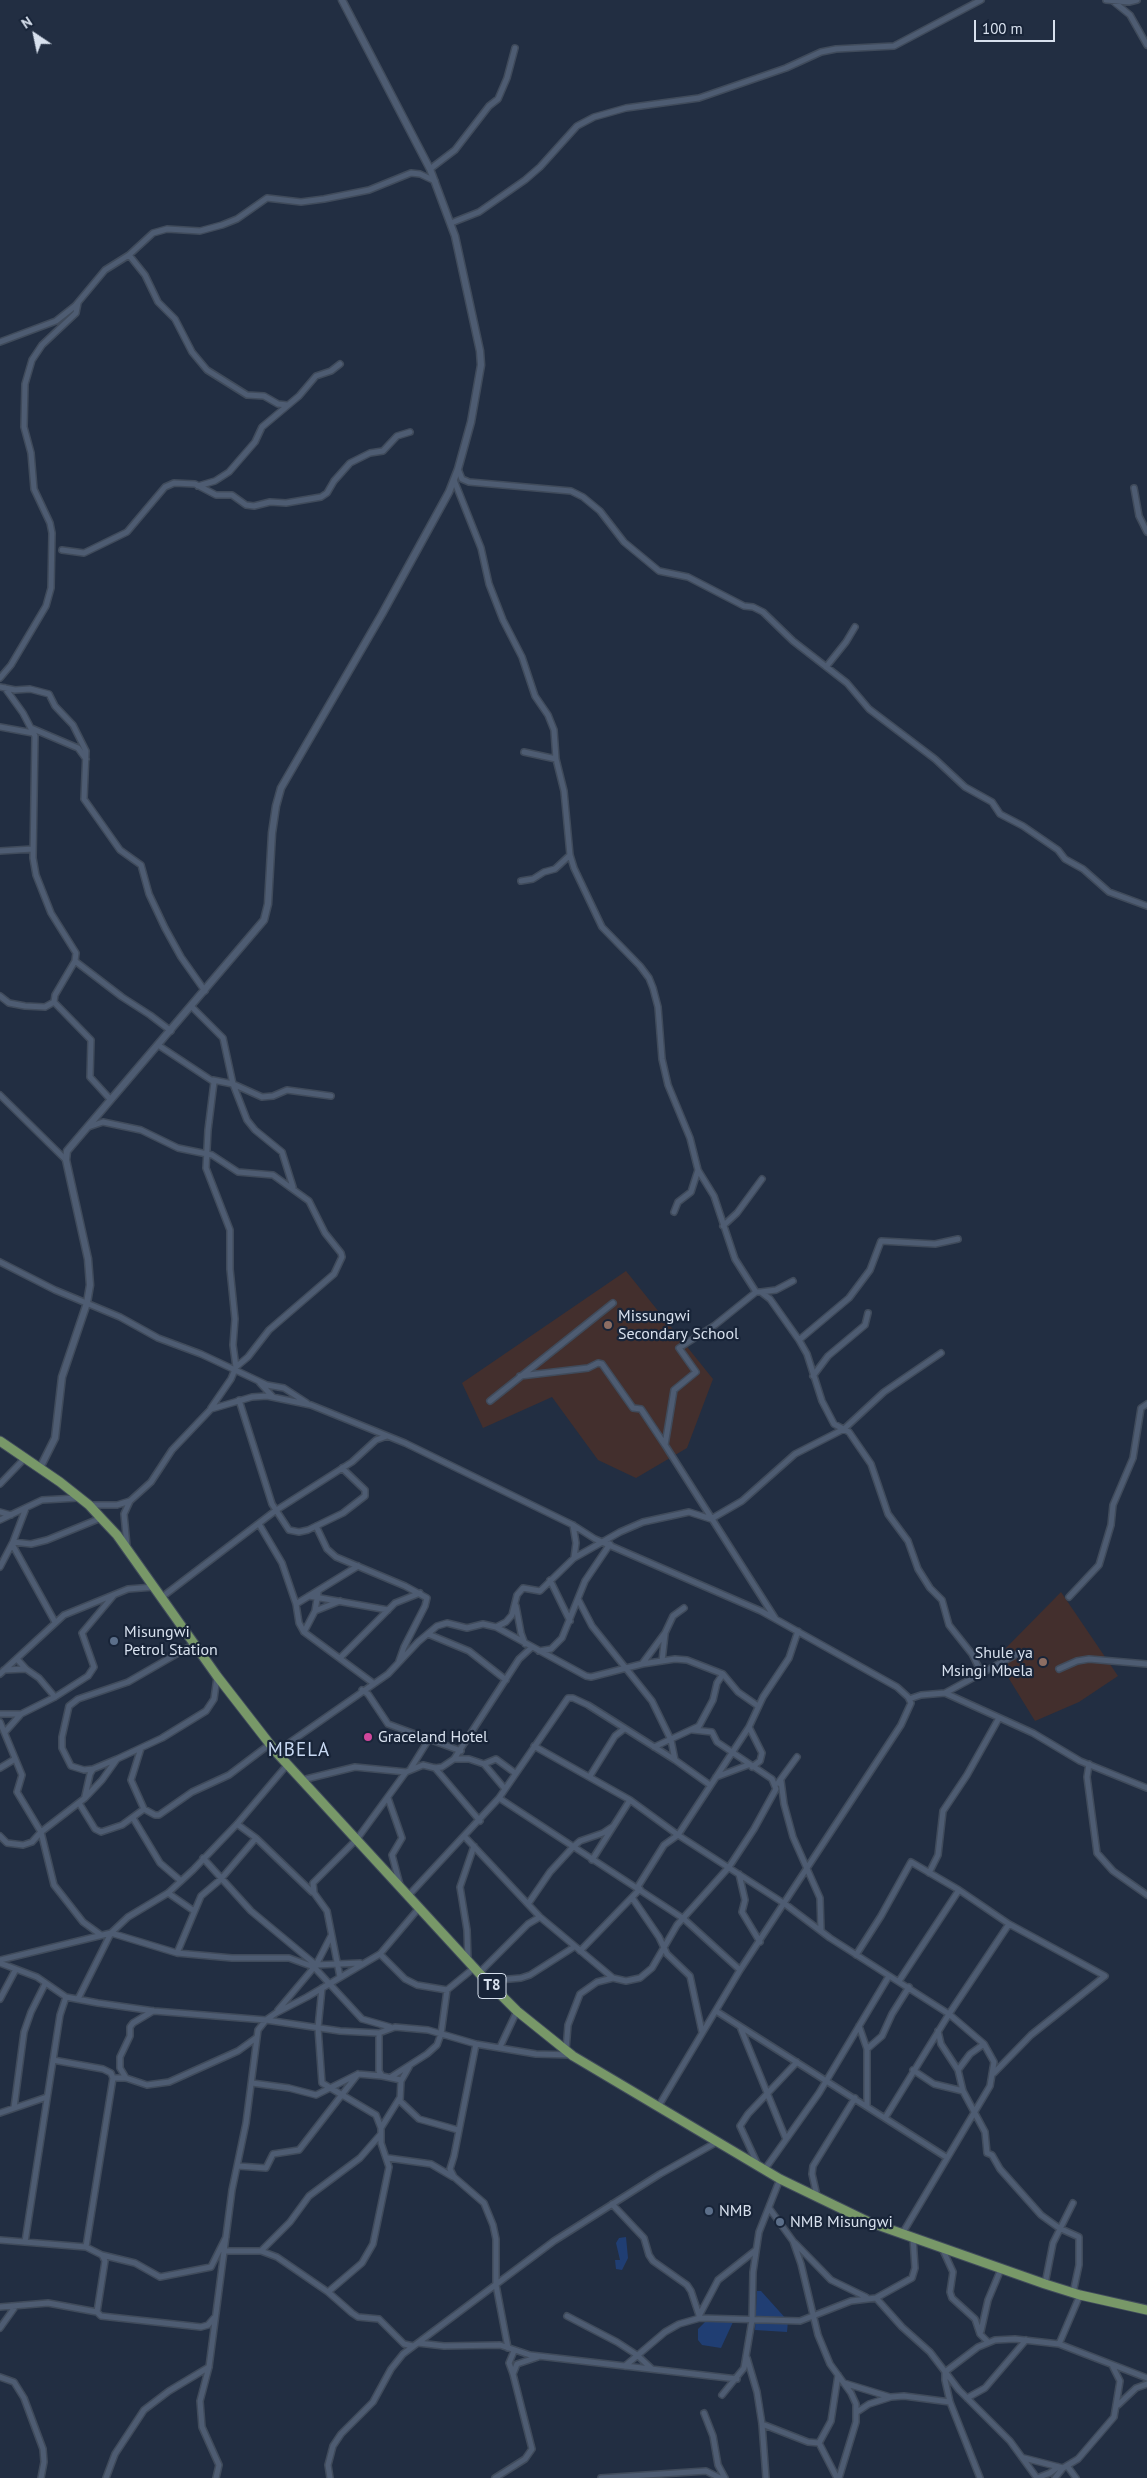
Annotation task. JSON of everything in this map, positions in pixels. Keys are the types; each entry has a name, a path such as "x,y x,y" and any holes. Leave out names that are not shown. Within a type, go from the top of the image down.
{"highway":[{"name":"T8","path":"0,1441 89,1505 127,1548 216,1676 287,1765 357,1839 473,1968 517,2011 570,2053 658,2107 817,2199 912,2238 1045,2284 1076,2294 1147,2310"}],"street":[{"path":"40,1468 55,1438 62,1377 87,1303 90,1285 89,1264 66,1160 67,1152 71,1144 171,1031 264,920 268,904 272,833 281,788 382,614 454,480 472,422 480,365 474,317 451,223 430,169 342,0"},
{"path":"451,223 479,212 525,180 540,167 572,132 594,117 626,108 699,98 786,68 821,52 836,49 894,46 982,0"},
{"path":"1106,0 1114,2 1137,0"},
{"path":"1114,2 1130,15 1147,46"},
{"path":"430,169 455,150 489,106 498,99 508,78 515,48"},
{"path":"0,342 49,324 78,302 100,274 129,255 153,233 166,229 200,231 222,225 237,219 267,198 301,202 324,199 369,190 411,174 420,174 435,181"},
{"path":"129,255 145,275 158,302 175,319 188,347 207,370 248,395 264,396 278,404 288,405"},
{"path":"0,678 11,665 46,606 51,588 52,533 50,523 38,503 34,489 30,453 24,427 25,384 32,360 42,345 76,313 78,302"},
{"path":"198,486 215,480 229,472 254,442 262,428 308,388 316,376 330,371 340,364"},
{"path":"62,550 84,553 127,532 169,484 183,482 198,486 212,495 232,495 246,504 254,506 270,502 282,503 321,497 327,493 334,481 350,463 370,453 383,451 397,436 410,432"},
{"path":"458,469 462,480 469,482 559,490 578,494 600,511 627,545 659,570 688,578 744,606 758,610 847,683 880,718 936,759 965,787 992,802 1000,814 1023,826 1058,850 1065,859 1083,869 1109,892 1147,906"},
{"path":"454,480 481,548 489,584 503,620 522,656 535,696 548,716 554,730 556,759 567,811 570,855 577,877 602,927 649,978 658,1007 662,1059 668,1085 690,1138 698,1170 714,1196 735,1259 759,1292 770,1299 799,1340 834,1424 849,1432 871,1464 888,1514 908,1541 918,1569 930,1588 942,1600 949,1625 972,1654 982,1674"},
{"path":"1134,488 1139,516 1147,532"},
{"path":"826,667 846,642 855,626"},
{"path":"2,687 30,689 49,694 55,706 76,730 86,751 83,782 84,799 120,850 141,865 149,894 165,928 181,957 205,991"},
{"path":"2,687 23,713 35,736 34,867 39,886 58,926 76,953 75,961 55,995 54,1002"},
{"path":"0,727 32,730 78,748 86,759"},
{"path":"524,752 556,759"},
{"path":"0,851 33,849"},
{"path":"521,881 533,879 544,872 555,869 570,855"},
{"path":"75,961 122,998 150,1015 171,1031"},
{"path":"0,996 9,1003 32,1007 45,1007 54,1002"},
{"path":"54,1002 91,1040 90,1077 110,1099"},
{"path":"191,1006 225,1042 233,1084 250,1125 282,1152 293,1187"},
{"path":"158,1046 213,1080 233,1084 267,1098 287,1090 331,1096"},
{"path":"213,1080 206,1153 208,1176 230,1230 230,1269 234,1318 233,1345 236,1369"},
{"path":"0,1095 66,1160"},
{"path":"85,1128 109,1123 141,1130 178,1148 217,1157 228,1167 238,1172 252,1175 269,1173 293,1187 309,1201 322,1229 341,1253 342,1258 334,1274 269,1330 236,1369 211,1409 172,1450 151,1482 130,1501 124,1514 127,1548"},
{"path":"674,1212 678,1202 690,1192 698,1170"},
{"path":"723,1226 737,1213 762,1179"},
{"path":"799,1340 848,1298 870,1270 881,1241 935,1244 958,1240"},
{"path":"0,1262 55,1290 120,1317 158,1338 236,1369 267,1385 284,1388 311,1405"},
{"path":"665,1445 674,1390 696,1372 679,1348 715,1325 759,1292 776,1290 793,1281"},
{"path":"490,1401 613,1303"},
{"path":"813,1376 828,1356 865,1325 868,1313"},
{"path":"527,1646 521,1634 516,1606 517,1595 525,1587 538,1592 574,1558 643,1522 689,1512 711,1519 742,1501 795,1454 844,1428 884,1392 941,1353"},
{"path":"520,1376 588,1368 598,1363 602,1364 633,1408 641,1409 775,1618"},
{"path":"258,1380 274,1397"},
{"path":"211,1409 252,1397 274,1397 311,1405 388,1436 573,1524 603,1542 775,1618 897,1687 909,1699 911,1703 901,1725 740,1970 658,2107"},
{"path":"239,1400 275,1511 285,1526 293,1532 299,1532 316,1526 348,1510 365,1496 365,1490 342,1468"},
{"path":"1069,1597 1099,1565 1111,1524 1113,1505 1133,1458 1141,1408 1147,1404"},
{"path":"162,1597 275,1511 342,1468 376,1440 388,1436"},
{"path":"0,1484 25,1458"},
{"path":"0,1520 52,1498 81,1498"},
{"path":"89,1505 117,1505 130,1501"},
{"path":"0,1566 13,1543 26,1508"},
{"path":"0,1512 12,1515"},
{"path":"13,1543 31,1544 47,1540 101,1518"},
{"path":"259,1524 282,1563 296,1604 298,1619 304,1632 373,1683"},
{"path":"573,1524 576,1542 574,1558"},
{"path":"316,1526 330,1553 426,1596 427,1602 404,1647 399,1662"},
{"path":"13,1543 55,1622"},
{"path":"538,1651 551,1649 556,1646 570,1621 585,1581 610,1544"},
{"path":"296,1604 318,1593 358,1566"},
{"path":"550,1580 570,1621"},
{"path":"2,1672 55,1622 75,1609 135,1587 155,1588"},
{"path":"318,1593 340,1601 388,1610"},
{"path":"304,1632 315,1611 318,1593"},
{"path":"340,1658 400,1599 420,1593"},
{"path":"5,1732 21,1714 55,1697 92,1672 94,1667 92,1657 82,1633 114,1595"},
{"path":"578,1599 592,1626 649,1696 671,1740 675,1760"},
{"path":"315,1611 340,1601"},
{"path":"506,1633 509,1620 516,1606"},
{"path":"662,1661 666,1633 673,1616 684,1608"},
{"path":"496,1627 509,1620"},
{"path":"276,1752 362,1690 388,1674 428,1634 447,1623 467,1628 484,1624 496,1627 527,1646 591,1677 642,1664 687,1660 723,1674 738,1692 758,1706"},
{"path":"580,1951 633,1900 664,1845 678,1835 749,1727 758,1706 788,1658 798,1631"},
{"path":"642,1664 666,1633"},
{"path":"428,1634 469,1651 506,1680"},
{"path":"195,1644 128,1682 78,1699 70,1706 62,1737 62,1748 71,1766 84,1770 94,1769 141,1748 206,1711 214,1699 216,1676"},
{"path":"302,1780 355,1767 409,1770 423,1765 435,1768 447,1765 461,1751 527,1646"},
{"path":"909,1699 921,1695 945,1693 1017,1654"},
{"path":"17,1658 26,1669 39,1678 55,1697"},
{"path":"1059,1669 1077,1661 1089,1659 1147,1664"},
{"path":"2,1672 26,1669"},
{"path":"654,1748 693,1730 702,1722 713,1700 717,1683 723,1674"},
{"path":"362,1690 368,1694 388,1724 461,1751"},
{"path":"945,1693 1033,1734 1089,1764 1147,1788"},
{"path":"408,1896 480,1821 499,1798 568,1698 573,1698 588,1705 624,1730 675,1760 710,1785"},
{"path":"0,1714 21,1714"},
{"path":"929,1873 938,1855 943,1812 967,1775 999,1718"},
{"path":"0,1722 22,1775 17,1792 41,1832 54,1885 83,1922 101,1935"},
{"path":"616,1724 616,1736"},
{"path":"715,1777 760,1761 762,1752 749,1727"},
{"path":"590,1776 616,1736 624,1730"},
{"path":"693,1730 712,1732 717,1742 772,1779 776,1785"},
{"path":"314,1893 312,1888 316,1878 357,1839 409,1770 429,1739"},
{"path":"141,1748 131,1780 144,1809 159,1815 192,1792 229,1775 270,1744"},
{"path":"534,1746 630,1800 678,1835 785,1904 856,1955 949,2014 984,2044 994,2062 994,2073 990,2086 946,2157 902,2234"},
{"path":"465,1837 534,1912 613,1978 626,1982 640,1978 652,1968 664,1946 684,1919 729,1867 773,1797 776,1785 781,1781 797,1757"},
{"path":"0,1768 16,1758"},
{"path":"0,1836 8,1843 23,1845 32,1842 47,1825 85,1798 102,1780 117,1759"},
{"path":"454,1759 469,1759 484,1764 505,1789"},
{"path":"728,1759 741,1759"},
{"path":"484,1764 496,1760 515,1773"},
{"path":"1089,1764 1087,1777 1097,1853 1113,1871 1147,1895"},
{"path":"78,1999 111,1934 128,1918 168,1893 181,1881 237,1824 287,1765"},
{"path":"435,1768 480,1821"},
{"path":"85,1798 90,1774 94,1769"},
{"path":"781,1781 784,1804 793,1837 808,1869 821,1904 821,1931"},
{"path":"388,1798 402,1838 392,1855 401,1888"},
{"path":"499,1798 684,1919 740,1970"},
{"path":"592,1860 630,1800"},
{"path":"78,1803 98,1832 122,1825 144,1809"},
{"path":"133,1818 160,1863 181,1881"},
{"path":"237,1824 256,1838 314,1893 327,1911 340,1977"},
{"path":"565,1842 580,1841 603,1833 612,1827"},
{"path":"177,1952 201,1896 221,1879 256,1838"},
{"path":"528,1904 550,1872 572,1847 580,1841"},
{"path":"473,1968 460,1887 474,1846"},
{"path":"203,1858 264,1923 315,1966 362,2019 390,2027 428,2030 476,2044 536,2054 570,2053 568,2025 580,1994 601,1980 613,1978"},
{"path":"856,1955 881,1916 911,1862 959,1890 1009,1924 1105,1976 1030,2035 994,2073"},
{"path":"739,1874 745,1900 742,1912 760,1942"},
{"path":"899,1981 959,1890"},
{"path":"168,1893 194,1911"},
{"path":"633,1900 664,1946 669,1957 690,1976 702,2032"},
{"path":"276,2012 330,1984 361,1963 380,1954 419,1908"},
{"path":"528,1924 534,1912"},
{"path":"391,2078 434,2048 441,2034 447,1990 528,1924 540,1917"},
{"path":"885,2118 938,2031 1009,1924"},
{"path":"0,1961 111,1934 177,1952 232,1958 289,1958 315,1966 361,1963"},
{"path":"216,2478 219,2465 202,2427 200,2401 209,2367 227,2237 252,2083 256,2038 258,2030 266,2020 276,2012 315,1966 332,1936"},
{"path":"486,1981 521,1978 530,1975 574,1947"},
{"path":"380,1954 405,1979 418,1984 447,1990"},
{"path":"0,1961 36,1977 66,1997 154,2011 266,2020 318,2028 379,2033 390,2027"},
{"path":"601,1968 601,1980"},
{"path":"0,1999 16,1969"},
{"path":"797,2062 748,2114 740,2126 761,2167 786,2139 819,2093 890,1976"},
{"path":"14,2108 24,2032 31,2012 45,1984"},
{"path":"867,2049 882,2036 892,2014 909,1987"},
{"path":"322,1988 318,2028 322,2083 329,2090 374,2113 378,2118 381,2128"},
{"path":"25,2242 60,2014 66,1997"},
{"path":"126,2078 120,2068 120,2057 130,2036 130,2027 133,2023 154,2011"},
{"path":"500,2048 517,2011"},
{"path":"716,2011 826,2079 946,2157"},
{"path":"858,2026 867,2049 867,2106"},
{"path":"741,2028 786,2139"},
{"path":"938,2031 941,2044 958,2070 963,2092 984,2132 987,2154 992,2156 998,2166 1033,2207 1059,2228 1080,2238 1076,2294 1059,2344"},
{"path":"379,2033 379,2071 382,2076"},
{"path":"113,2078 126,2078 147,2085 169,2082 238,2051 256,2038"},
{"path":"454,2177 450,2170 450,2163 454,2156 476,2044"},
{"path":"958,2070 970,2054 984,2044"},
{"path":"53,2060 103,2069 111,2073 113,2078 86,2247"},
{"path":"328,2292 362,2263 373,2244 386,2184 388,2158 380,2134 381,2128 399,2100 401,2081 410,2066"},
{"path":"914,2070 934,2084 963,2092"},
{"path":"252,2083 316,2094 329,2090 358,2074 382,2076 401,2081"},
{"path":"238,2166 266,2168 273,2154 299,2150 358,2074"},
{"path":"0,2113 47,2097"},
{"path":"817,2199 812,2174 813,2166 855,2098"},
{"path":"399,2100 419,2119 458,2130"},
{"path":"261,2251 290,2222 309,2196 360,2158 380,2134"},
{"path":"330,2478 328,2465 333,2446 341,2434 373,2402 391,2369 413,2346 554,2241 612,2204 718,2142"},
{"path":"388,2158 431,2164 454,2177 484,2203 496,2238 496,2285 508,2348"},
{"path":"439,2168 450,2163"},
{"path":"722,2395 737,2379 744,2368 752,2320 753,2272 758,2232 780,2179"},
{"path":"1045,2284 1053,2243 1073,2203"},
{"path":"612,2204 644,2238 648,2254 653,2261 687,2285 691,2291 699,2317"},
{"path":"769,2208 793,2241 831,2280 867,2298"},
{"path":"0,2240 86,2247 102,2255 136,2263 160,2277 211,2267 227,2237"},
{"path":"625,2366 665,2332 679,2324 699,2317 792,2322 812,2317 851,2301 876,2298 912,2278 915,2268 912,2238"},
{"path":"793,2241 801,2264 812,2317 830,2364 852,2393 857,2412 838,2478"},
{"path":"942,2248 953,2272 950,2292 952,2298 975,2319 980,2334 988,2342"},
{"path":"699,2317 718,2280 756,2250"},
{"path":"225,2251 261,2251 293,2266 328,2292 352,2314 358,2317 379,2319 404,2344 413,2346"},
{"path":"97,2312 106,2261 102,2255"},
{"path":"980,2334 988,2300 1001,2269"},
{"path":"876,2298 902,2327 930,2352 967,2398 1010,2441 1037,2478 1078,2459 1110,2424 1118,2405 1120,2381 1113,2366"},
{"path":"0,2307 48,2303 97,2312 107,2317 201,2327 208,2325 215,2318"},
{"path":"0,2328 15,2307"},
{"path":"567,2316 637,2355 652,2369"},
{"path":"945,2372 978,2347 988,2342 1003,2339 1059,2344 1147,2378"},
{"path":"967,2398 985,2388 1026,2340"},
{"path":"418,2343 444,2346 500,2345 514,2351 543,2356 737,2379"},
{"path":"494,2478 525,2459 532,2449 514,2374 509,2363 514,2351"},
{"path":"514,2374 517,2364 543,2356"},
{"path":"747,2356 757,2392 762,2424 766,2478"},
{"path":"106,2478 115,2454 144,2410 168,2391 209,2367"},
{"path":"945,2372 950,2402 980,2478"},
{"path":"819,2443 831,2421 838,2375"},
{"path":"0,2377 14,2382 24,2398 43,2450 44,2462 41,2478"},
{"path":"844,2383 891,2397"},
{"path":"1118,2405 1136,2388 1147,2384"},
{"path":"857,2412 869,2404 891,2397 904,2396 950,2402"},
{"path":"704,2413 713,2436 718,2465 724,2478"},
{"path":"762,2424 808,2442 819,2443"},
{"path":"819,2443 838,2478"},
{"path":"1023,2458 1063,2467 1076,2478"},
{"path":"1055,2478 1063,2467"},
{"path":"601,2478 706,2471 720,2478"}],"shaded area":[{"name":"Missungwi Secondary School","path":"626,1271 713,1379 687,1448 636,1478 598,1460 552,1397 483,1428 462,1383"},
{"path":"1061,1592 1118,1676 1079,1702 1035,1721 995,1656 1004,1650"},
{"path":"626,2237 628,2258 622,2270 616,2269 615,2260 620,2260 616,2243 619,2238"},
{"path":"757,2291 761,2291 788,2321 787,2332 755,2330"},
{"path":"707,2320 733,2322 721,2348 702,2345 698,2340 698,2329"}],"place":[{"name":"Missungwi Secondary School","path":"608,1325"},
{"name":"Misungwi Petrol Station","path":"114,1641"},
{"name":"Shule ya Msingi Mbela","path":"1043,1662"},
{"name":"Graceland Hotel","path":"368,1737"},
{"name":"NMB","path":"709,2211"},
{"name":"NMB Misungwi","path":"780,2222"}],"district":[{"name":"MBELA","path":"299,1751"}]}
